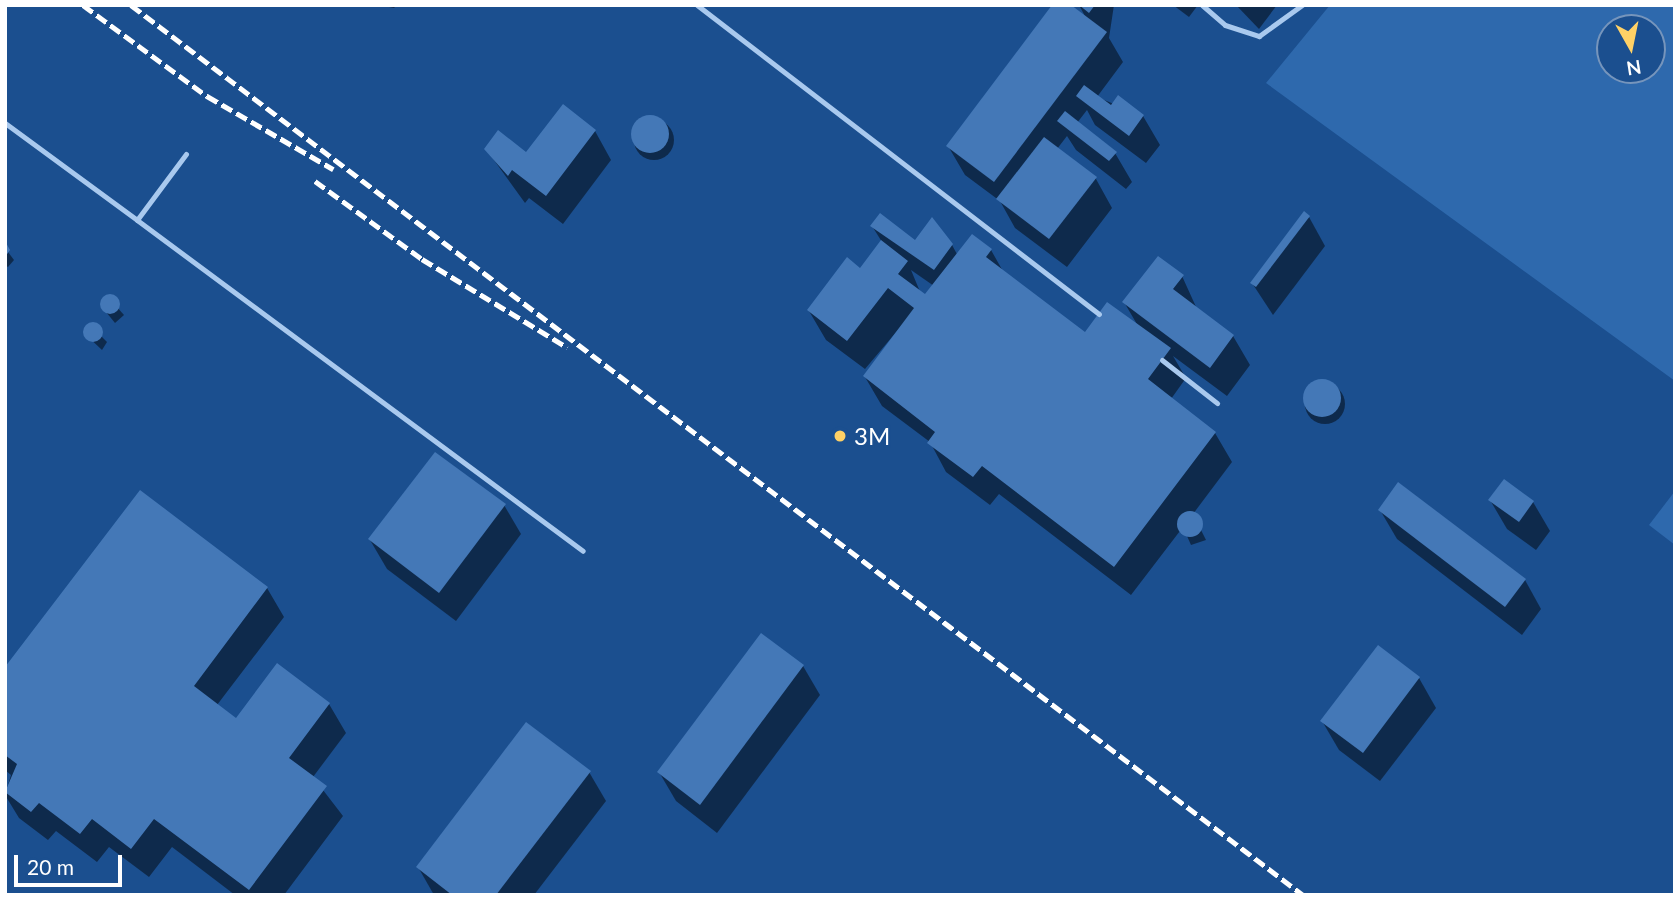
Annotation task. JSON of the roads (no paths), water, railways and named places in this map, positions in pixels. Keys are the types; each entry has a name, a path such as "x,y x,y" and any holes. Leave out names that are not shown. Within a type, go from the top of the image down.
{"lane":[{"path":"697,5 1099,314"},
{"path":"1202,5 1225,24 1259,36 1302,5"},
{"path":"5,123 583,551"},
{"path":"137,220 186,154"},
{"path":"1162,360 1217,403"}],"railway":[{"path":"83,5 207,96 333,169"},
{"path":"131,5 1303,895"},
{"path":"315,181 422,259 567,347"}],"place":[{"name":"3M","path":"840,436"}]}
